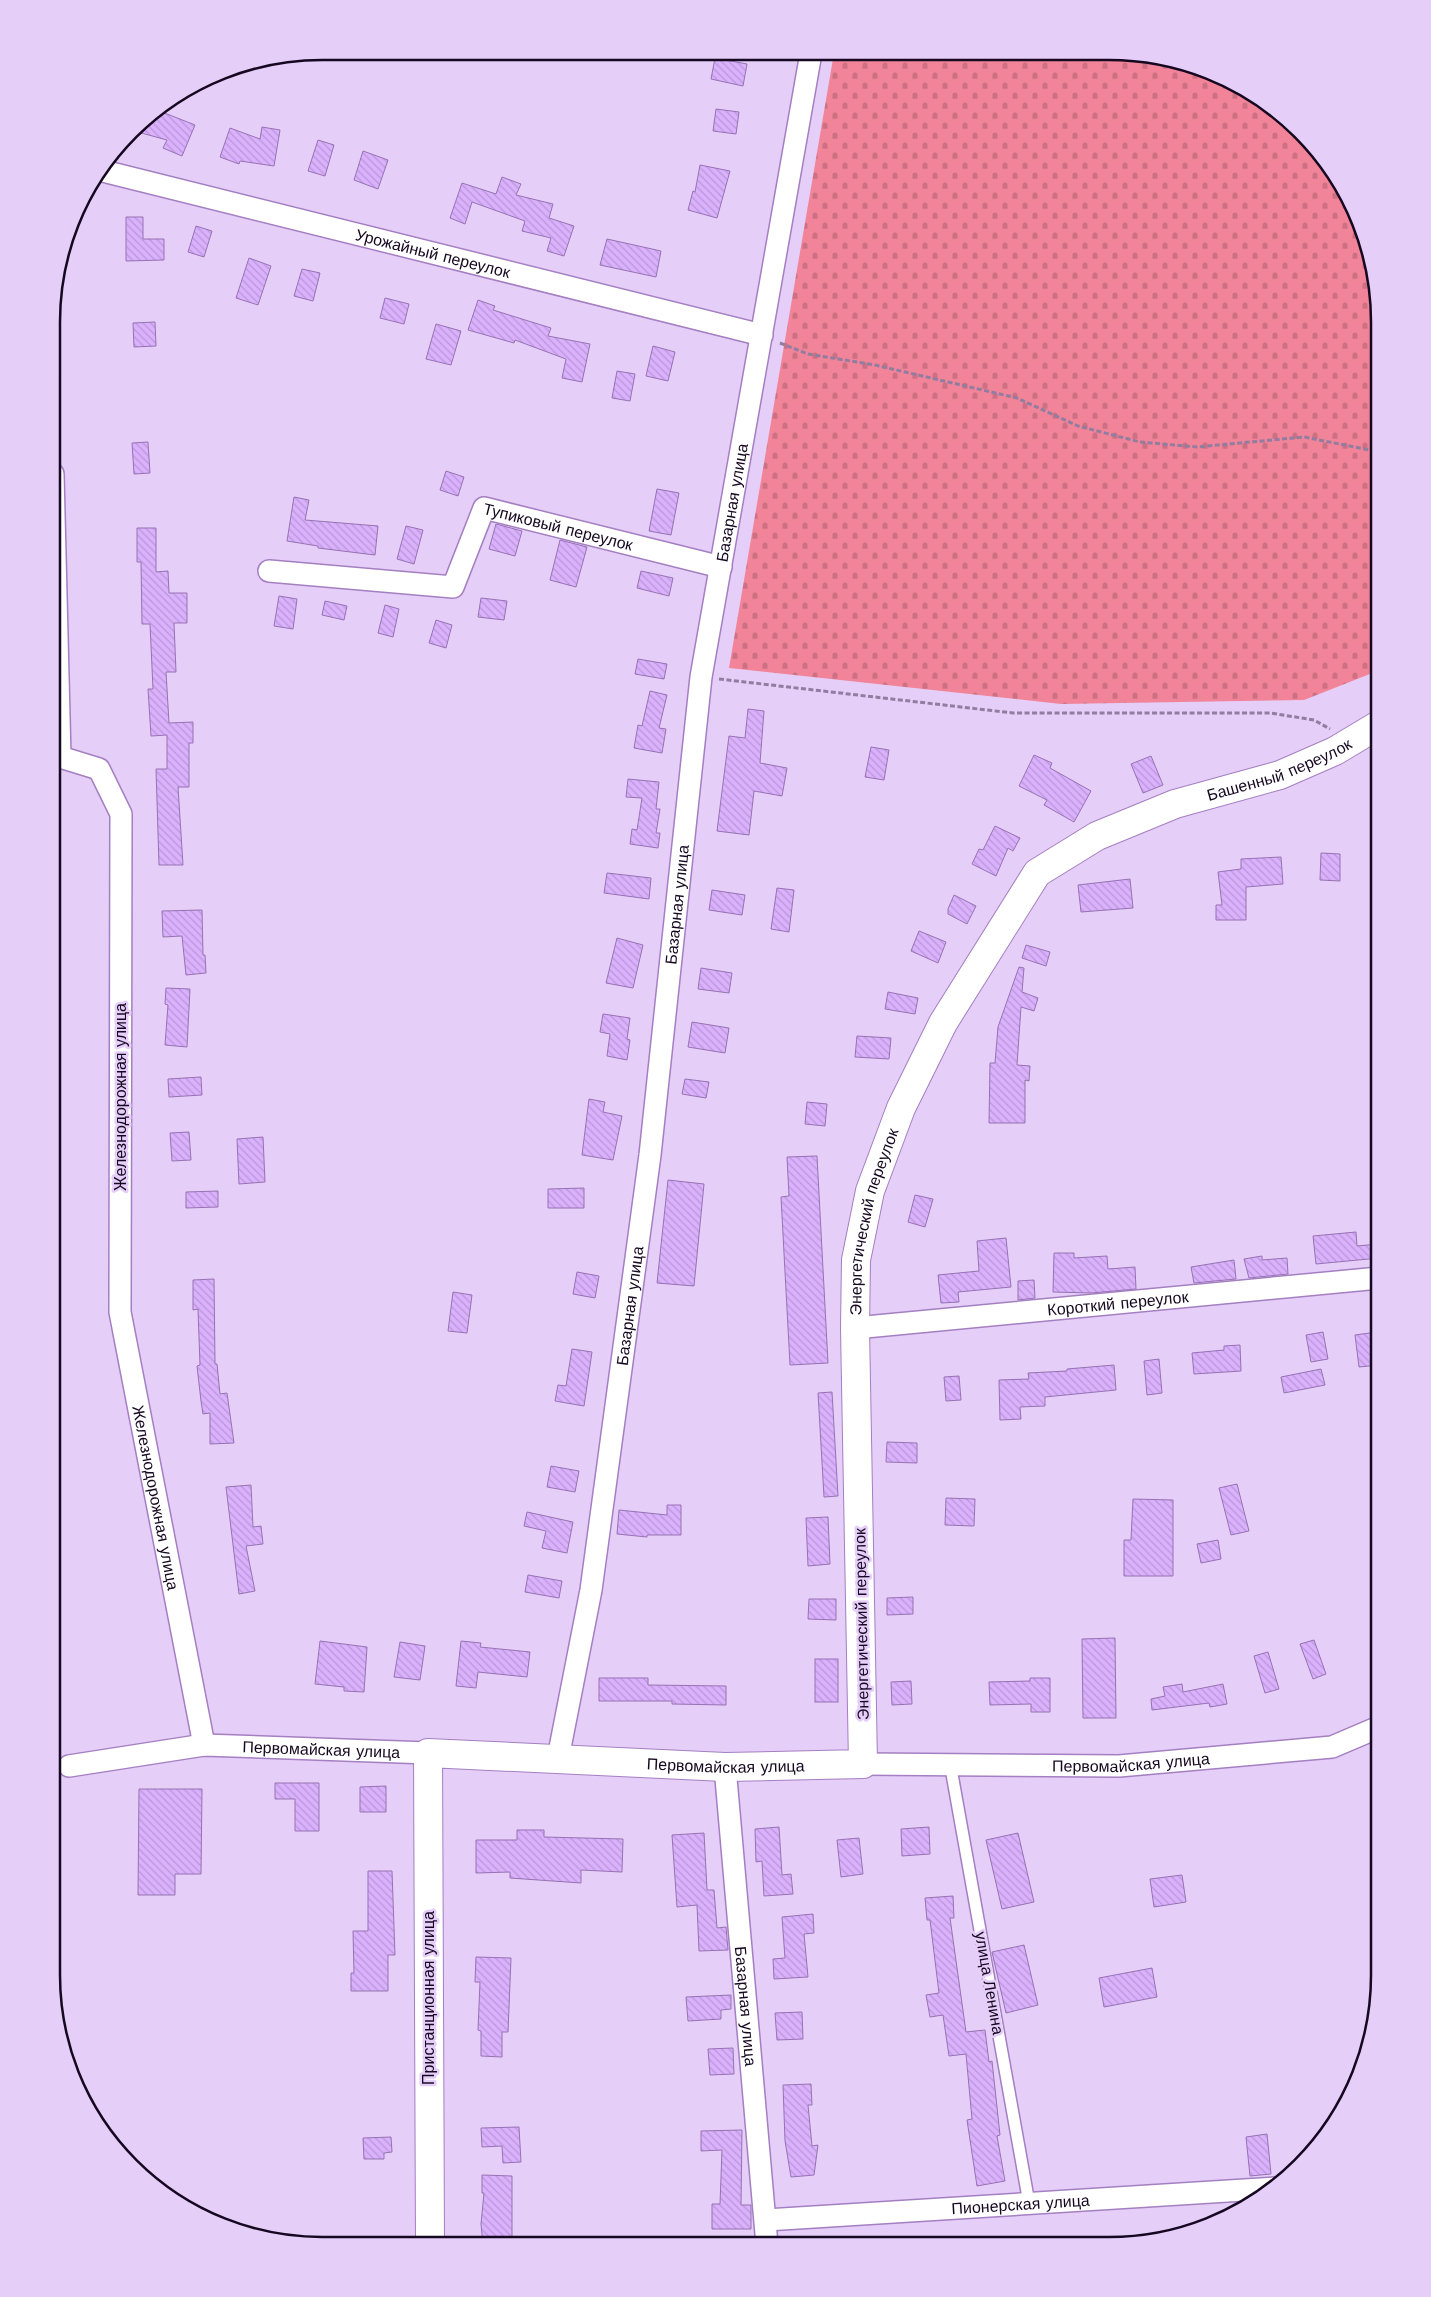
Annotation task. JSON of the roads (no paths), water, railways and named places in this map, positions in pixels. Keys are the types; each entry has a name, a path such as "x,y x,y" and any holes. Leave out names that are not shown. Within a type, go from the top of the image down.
{"street":[{"name":"Базарная улица","path":"558,1758 590,1590 650,1155 701,676 810,60"},
{"name":"Урожайный переулок","path":"107,172 762,335"},
{"name":"Тупиковый переулок","path":"269,571 453,587 484,508 721,567"},
{"name":"Башенный переулок","path":"1175,804 1280,775 1335,751 1371,729"},
{"name":"Железнодорожная улица","path":"60,757 99,769 121,814 120,1312 204,1745"},
{"name":"Энергетический переулок","path":"863,1764 855,1328 856,1260 870,1191 901,1108 943,1023 1036,873 1097,836 1175,804"},
{"name":"Короткий переулок","path":"855,1328 1371,1279"},
{"name":"Первомайская улица","path":"69,1766 204,1745 558,1758 725,1767 863,1764 1119,1766 1332,1747 1371,1730"},
{"name":"Пристанционная улица","path":"428,1753 430,2237"},
{"name":"Базарная улица","path":"725,1767 767,2237"},
{"name":"Пионерская улица","path":"766,2220 1260,2189"}],"lane":[{"name":"улица Ленина","path":"950,1764 1029,2203"}]}
